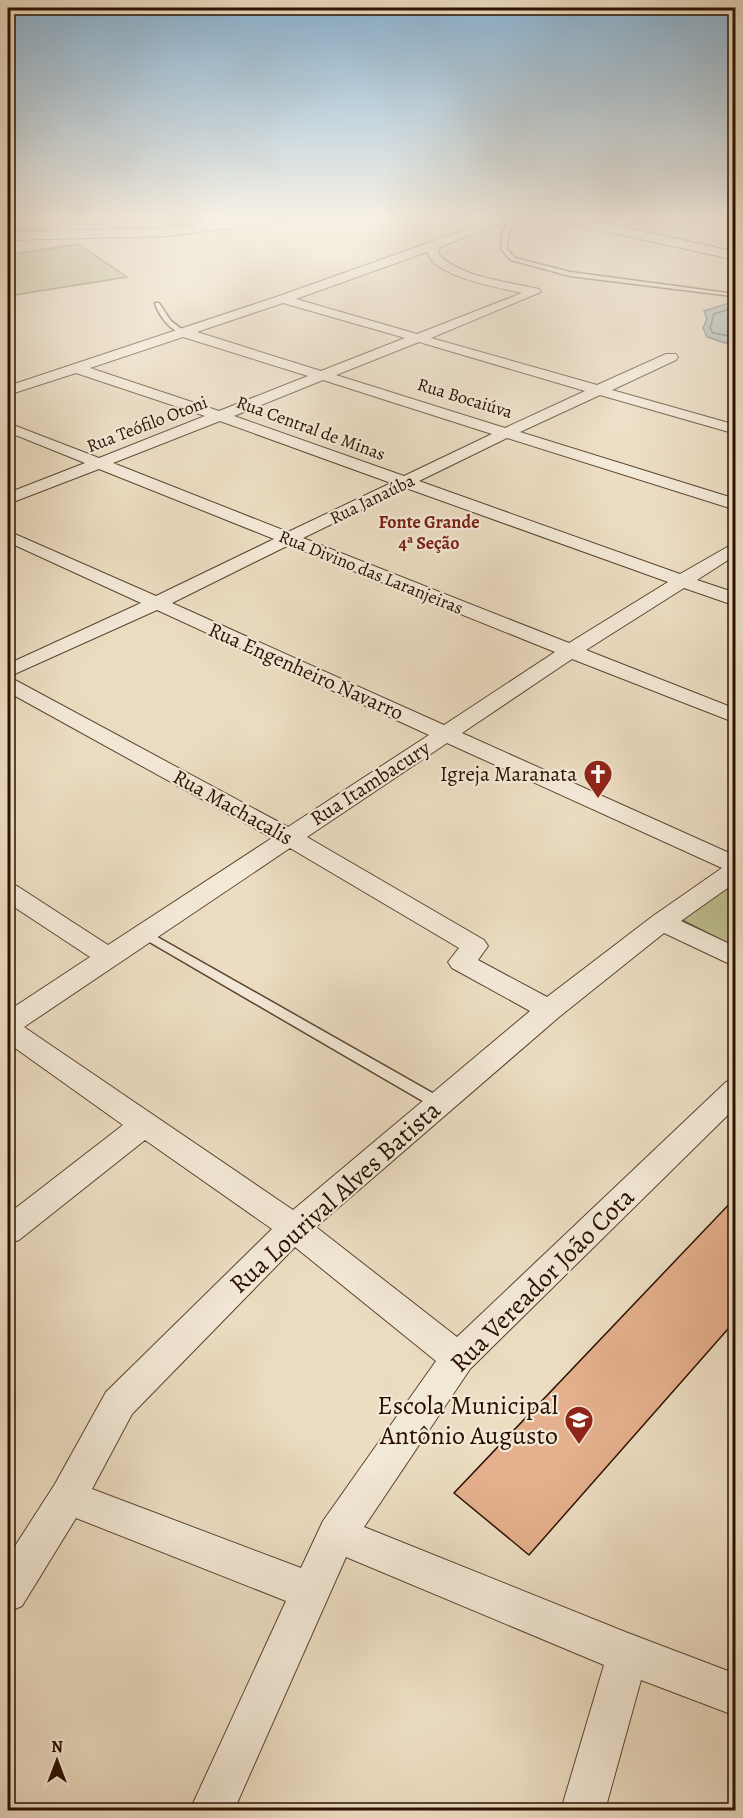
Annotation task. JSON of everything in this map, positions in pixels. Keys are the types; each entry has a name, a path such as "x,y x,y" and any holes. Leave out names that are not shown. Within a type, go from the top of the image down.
{"street":[{"path":"8,391 277,301"},
{"path":"289,301 735,430"},
{"name":"Rua Teófilo Otoni","path":"8,499 513,301"},
{"name":"Rua Bocaiúva","path":"183,332 735,505"},
{"name":"Rua Janaúba","path":"8,671 157,603 508,432 671,357"},
{"name":"Rua Central de Minas","path":"76,368 220,416 735,600"},
{"name":"Rua Divino das Laranjeiras","path":"8,427 101,462 568,652 735,717"},
{"name":"Rua Engenheiro Navarro","path":"8,536 735,865"},
{"name":"Rua Itambacury","path":"8,1024 568,652 735,547"},
{"name":"Rua Machacalis","path":"8,684 289,837 475,946 461,962 549,1010"},
{"name":"Rua Lourival Alves Batista","path":"8,1592 68,1497 119,1403 294,1228 549,1010 662,922 735,870"},
{"path":"8,892 108,957"},
{"path":"662,922 735,958"},
{"path":"8,1029 294,1228 458,1358"},
{"name":"Rua Vereador João Cota","path":"212,1810 337,1534 458,1358 735,1089"},
{"path":"8,1231 145,1124"},
{"path":"68,1497 312,1592"},
{"path":"337,1534 628,1654 735,1695"},
{"path":"584,1810 628,1654"}],"lane":[{"path":"157,304 169,322 183,332"},
{"path":"145,934 438,1103"}],"green space":[{"path":"735,880 735,947 682,920"}],"water":[{"path":"735,301 735,342 725,343 707,337 703,328 707,319 704,311"}],"building":[{"path":"735,1198 735,1321 529,1555 454,1493"}],"place":[{"name":"Igreja Maranata","path":"598,800"},
{"name":"Escola Municipal Antônio Augusto","path":"579,1446"}],"district":[{"name":"Fonte Grande 4ª Seção","path":"429,532"}]}
